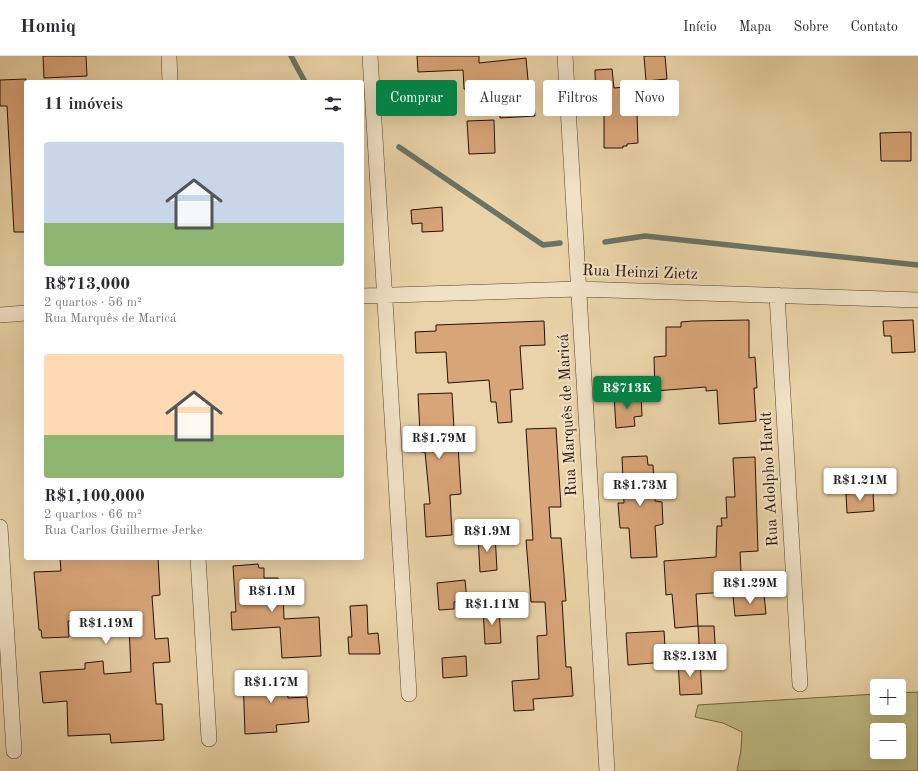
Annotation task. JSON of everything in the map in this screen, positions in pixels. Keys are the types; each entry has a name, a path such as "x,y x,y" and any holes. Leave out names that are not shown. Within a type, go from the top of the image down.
{"street":[{"path":"169,56 170,80"},
{"path":"370,56 409,694"},
{"name":"Rua Marquês de Maricá","path":"565,56 607,771"},
{"name":"Rua Heinzi Zietz","path":"364,296 578,289 918,300"},
{"name":"Rua Adolpho Hardt","path":"777,295 800,684"},
{"path":"0,315 24,314"},
{"path":"0,527 14,751"},
{"path":"198,560 209,739"}],"shaded area":[{"path":"918,692 918,771 737,771 741,750 742,732 723,723 695,717 698,705 870,694 870,715 906,715 906,693"}],"building":[{"path":"43,56 86,56 87,76 44,78"},
{"path":"417,56 479,56 479,63 526,58 528,80 465,80 464,89 463,70 418,72"},
{"path":"644,56 665,56 667,79 646,80"},
{"path":"612,69 614,88 620,87 620,116 637,116 638,143 627,144 627,146 623,146 623,148 604,148 604,116 612,116 612,80 595,80 595,70"},
{"path":"26,79 24,80 24,232 14,232 7,106 0,106 0,80"},
{"path":"500,116 535,116 500,118"},
{"path":"494,120 495,153 469,154 467,121"},
{"path":"911,132 911,161 881,161 880,133"},
{"path":"442,207 443,231 422,232 422,223 412,224 411,210"},
{"path":"749,320 749,358 755,357 757,388 754,388 756,421 719,424 717,390 706,391 706,387 655,391 654,357 666,356 666,327 681,327 681,322 692,321"},
{"path":"913,320 915,352 892,353 891,336 884,336 883,321"},
{"path":"544,321 545,345 520,346 523,389 510,390 512,422 498,423 496,402 491,402 489,380 448,383 446,352 416,353 415,332 436,331 436,325"},
{"path":"452,393 454,429 457,429 461,494 450,495 452,535 426,537 424,504 430,504 425,452 421,452 418,394"},
{"path":"641,394 642,416 634,417 635,426 616,428 614,395"},
{"path":"556,428 561,507 549,507 551,538 561,538 566,601 562,601 566,667 571,667 573,696 533,699 534,710 514,711 512,681 539,679 537,636 547,635 545,602 531,602 526,540 533,540 526,429"},
{"path":"647,456 648,465 653,465 655,501 662,502 663,524 655,526 657,557 631,558 629,528 620,528 618,503 624,503 622,457"},
{"path":"755,457 758,551 740,552 742,591 696,594 698,626 675,628 672,594 666,595 664,561 716,557 717,526 722,526 721,518 727,518 726,497 735,497 733,458"},
{"path":"873,492 874,511 847,513 846,494"},
{"path":"495,534 497,570 480,572 478,535"},
{"path":"60,560 158,560 160,595 152,596 155,639 168,638 170,662 153,663 156,704 162,704 164,740 111,743 110,734 68,736 67,701 43,703 40,672 85,669 85,663 103,661 104,674 131,672 129,625 106,627 106,619 68,621 69,637 42,638 41,630 39,630 34,572 61,571"},
{"path":"258,564 259,568 264,568 264,578 278,578 279,592 283,592 284,619 319,617 321,656 282,658 280,627 232,630 231,612 236,612 233,566"},
{"path":"465,580 467,601 454,602 454,609 439,610 437,583"},
{"path":"764,594 766,614 735,616 733,596"},
{"path":"367,605 368,634 378,633 380,654 349,654 348,637 352,637 350,606"},
{"path":"499,607 501,643 485,644 483,608"},
{"path":"698,626 714,626 716,659 700,660"},
{"path":"664,631 666,662 628,665 626,633"},
{"path":"466,656 467,676 443,678 442,658"},
{"path":"700,660 702,694 680,695 678,661"},
{"path":"286,673 288,698 307,697 309,722 276,725 277,732 245,734 243,676"}],"waterway":[{"path":"291,56 304,80"},
{"path":"399,147 543,245 560,243"},
{"path":"605,242 645,236 918,265"}]}
